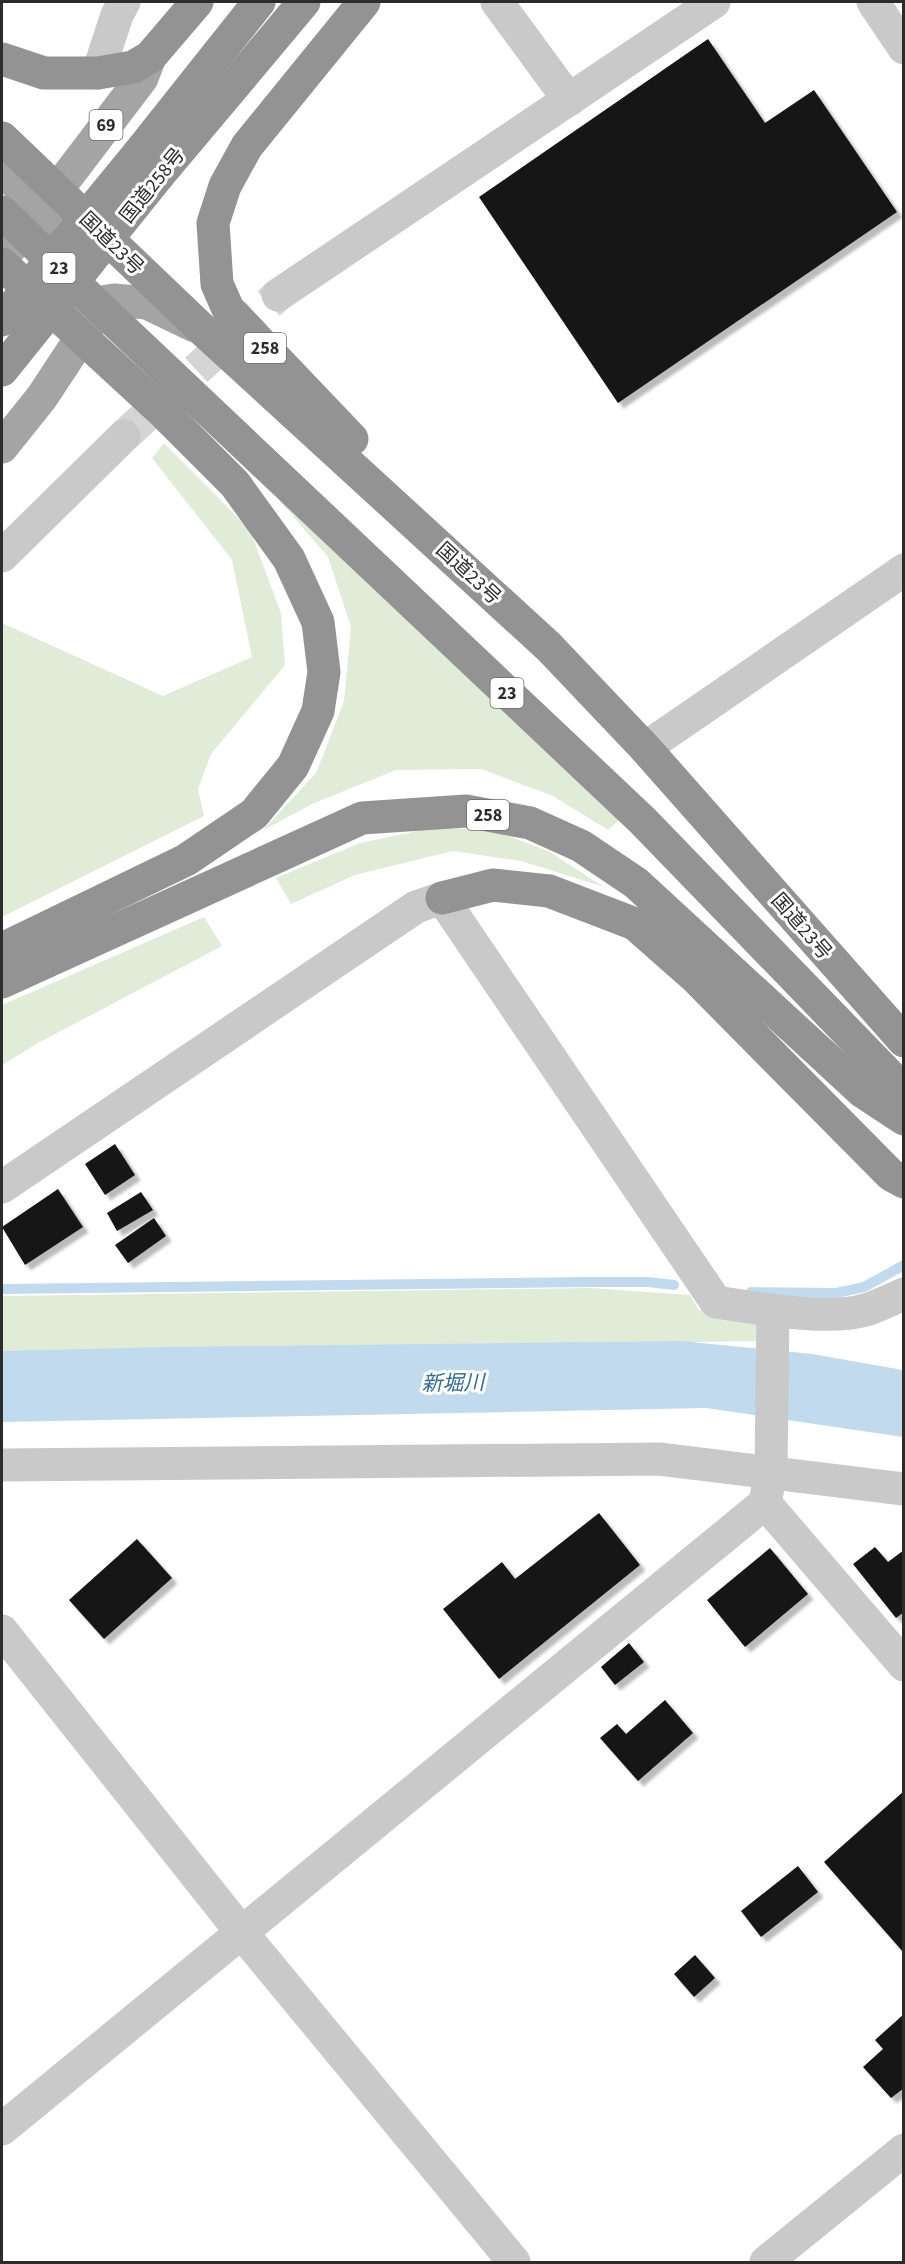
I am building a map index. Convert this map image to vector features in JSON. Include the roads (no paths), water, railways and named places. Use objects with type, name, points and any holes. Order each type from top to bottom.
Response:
[{"type":"highway","points":[[2,59],[44,73],[98,73],[133,67],[150,57],[197,2]]},
{"type":"highway","name":"国道258号","points":[[2,370],[148,165],[260,2]]},
{"type":"highway","name":"国道258号","points":[[2,320],[304,2]]},
{"type":"highway","name":"258","points":[[364,2],[248,146],[225,186],[213,223],[218,284],[228,309],[352,439],[428,514],[549,647]]},
{"type":"highway","name":"国道23号","points":[[2,138],[30,211],[96,304],[643,821],[888,1074],[903,1096]]},
{"type":"highway","name":"国道23号","points":[[30,211],[205,332],[549,647],[645,748],[903,1041]]},
{"type":"highway","points":[[2,264],[163,411],[235,484],[289,559],[318,622],[324,672],[318,711],[293,766],[255,814],[186,860],[2,949]]},
{"type":"highway","name":"258","points":[[2,982],[362,818],[466,811],[530,823],[580,846],[636,883],[864,1092],[903,1119]]},
{"type":"highway","points":[[442,898],[493,885],[549,891],[634,924],[694,976],[891,1175],[903,1182]]},
{"type":"main road","name":"69","points":[[2,258],[30,211],[142,78],[150,57]]},
{"type":"main road","points":[[2,170],[30,211]]},
{"type":"main road","points":[[2,364],[36,332],[76,305],[114,300],[147,303],[205,332]]},
{"type":"main road","points":[[2,447],[42,397],[82,337],[90,324],[96,304]]},
{"type":"street","points":[[98,73],[117,15],[124,2]]},
{"type":"street","points":[[497,2],[569,100]]},
{"type":"street","points":[[278,295],[714,2]]},
{"type":"street","points":[[873,2],[903,48]]},
{"type":"street","points":[[2,556],[124,436]]},
{"type":"street","points":[[645,748],[903,570]]},
{"type":"street","points":[[2,1187],[417,907],[442,898],[716,1302],[772,1321],[867,1310],[903,1294]]},
{"type":"street","points":[[772,1321],[770,1474],[903,1665]]},
{"type":"street","points":[[2,1465],[659,1459],[903,1489]]},
{"type":"street","points":[[2,2129],[242,1933],[770,1474]]},
{"type":"street","points":[[2,1631],[242,1933],[514,2262]]},
{"type":"street","points":[[766,2262],[903,2150]]},
{"type":"water","name":"新堀川","points":[[681,1341],[812,1354],[903,1370],[903,1437],[706,1408],[2,1422],[2,1351]]},
{"type":"waterway","points":[[751,1292],[836,1293],[864,1287],[904,1265]]},
{"type":"waterway","points":[[2,1289],[587,1282],[648,1282],[674,1285]]},
{"type":"tunnel","points":[[124,436],[278,295]]}]
